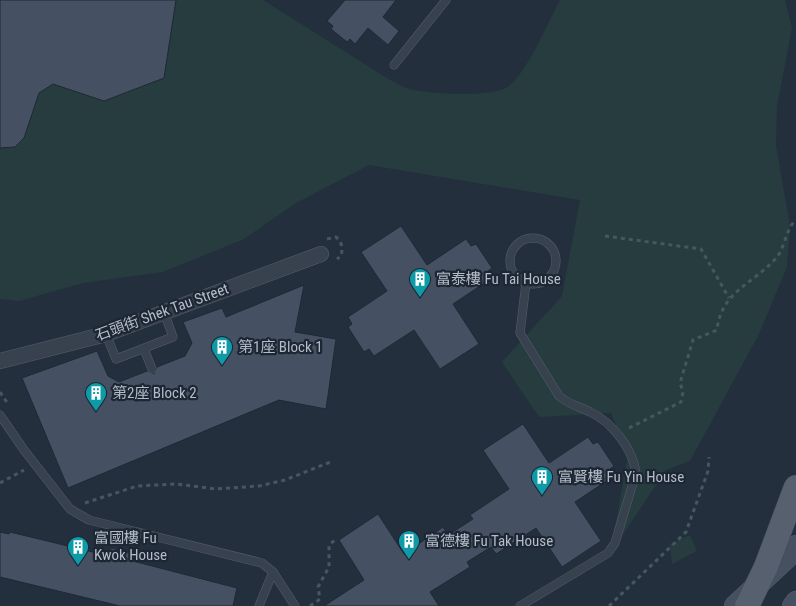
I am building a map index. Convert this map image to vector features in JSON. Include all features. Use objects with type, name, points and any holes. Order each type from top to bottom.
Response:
[{"type":"main road","points":[[747,606],[766,567],[796,487]]},
{"type":"main road","points":[[759,606],[796,525]]},
{"type":"main road","points":[[735,606],[796,546]]},
{"type":"main road","points":[[794,606],[796,602]]},
{"type":"street","name":"石頭街 Shek Tau Street","points":[[0,361],[106,334],[321,254]]},
{"type":"lane","points":[[394,65],[446,0]]},
{"type":"lane","points":[[536,238],[550,245],[554,251],[556,266],[548,279],[534,284],[526,283],[515,276],[510,263],[510,256],[517,244],[523,240],[536,238]]},
{"type":"lane","points":[[520,606],[608,553],[615,543],[636,473],[635,464],[618,434],[603,419],[566,403],[559,396],[520,333],[526,283]]},
{"type":"lane","points":[[106,334],[116,360],[173,337],[164,312]]},
{"type":"lane","points":[[144,349],[152,369]]},
{"type":"lane","points":[[0,415],[70,509],[89,520],[262,563],[273,572],[295,606]]},
{"type":"lane","points":[[259,606],[273,572]]},
{"type":"path","points":[[618,434],[681,402],[683,392],[680,383],[693,340],[717,330],[719,318],[729,298],[778,256],[796,220]]},
{"type":"path","points":[[605,236],[701,249],[729,298]]},
{"type":"path","points":[[609,606],[686,532],[708,471],[710,457]]},
{"type":"path","points":[[70,509],[137,486],[176,484],[215,489],[259,486],[285,480],[333,461]]},
{"type":"path","points":[[0,483],[35,464]]},
{"type":"path","points":[[310,606],[320,600],[318,587],[328,572],[329,545],[335,540]]},
{"type":"green space","points":[[176,0],[263,0],[402,86],[448,94],[477,94],[501,90],[509,86],[516,79],[537,46],[560,0],[785,0],[792,28],[777,106],[776,146],[790,225],[787,267],[759,334],[690,461],[666,470],[610,554],[628,455],[611,413],[539,417],[502,362],[562,296],[580,200],[369,165],[296,203],[244,239],[163,272],[83,283],[19,301],[0,299],[0,147],[15,147],[24,138],[39,93],[53,84],[104,101],[164,78]]},
{"type":"green space","points":[[690,535],[697,551],[672,564],[670,544]]},
{"type":"building","points":[[0,0],[176,0],[164,78],[104,101],[53,84],[39,93],[24,138],[15,147],[0,148]]},
{"type":"building","points":[[345,0],[396,0],[383,17],[399,31],[388,45],[368,28],[355,44],[350,39],[347,42],[331,29],[333,26],[327,21]]},
{"type":"building","name":"富泰樓 Fu Tai House","points":[[401,226],[427,265],[466,239],[471,246],[476,244],[492,268],[488,271],[492,278],[453,304],[479,344],[440,369],[414,330],[374,356],[369,349],[364,352],[348,327],[352,324],[348,317],[387,291],[361,252]]},
{"type":"building","points":[[304,285],[295,332],[336,339],[326,409],[279,400],[68,488],[22,378],[97,351],[108,376],[119,382],[147,371],[154,374],[157,367],[185,356],[192,343],[183,322],[222,308],[226,317]]},
{"type":"building","points":[[523,424],[549,463],[588,437],[593,444],[598,442],[614,466],[610,469],[614,476],[575,502],[601,541],[562,567],[536,528],[496,554],[491,547],[467,562],[470,567],[430,592],[439,606],[324,606],[364,580],[339,540],[378,514],[404,554],[443,527],[448,535],[473,519],[470,515],[509,489],[483,450]]},
{"type":"building","name":"富國樓 Fu Kwok House","points":[[0,532],[9,534],[10,532],[109,556],[111,548],[131,553],[129,560],[237,588],[233,606],[120,606],[0,577]]},
{"type":"place","name":"富泰樓 Fu Tai House","points":[[420,298]]},
{"type":"place","name":"第1座 Block 1","points":[[222,366]]},
{"type":"place","name":"第2座 Block 2","points":[[96,412]]},
{"type":"place","name":"富賢樓 Fu Yin House","points":[[542,496]]},
{"type":"place","name":"富德樓 Fu Tak House","points":[[409,560]]},
{"type":"place","name":"富國樓 Fu Kwok House","points":[[78,566]]}]
